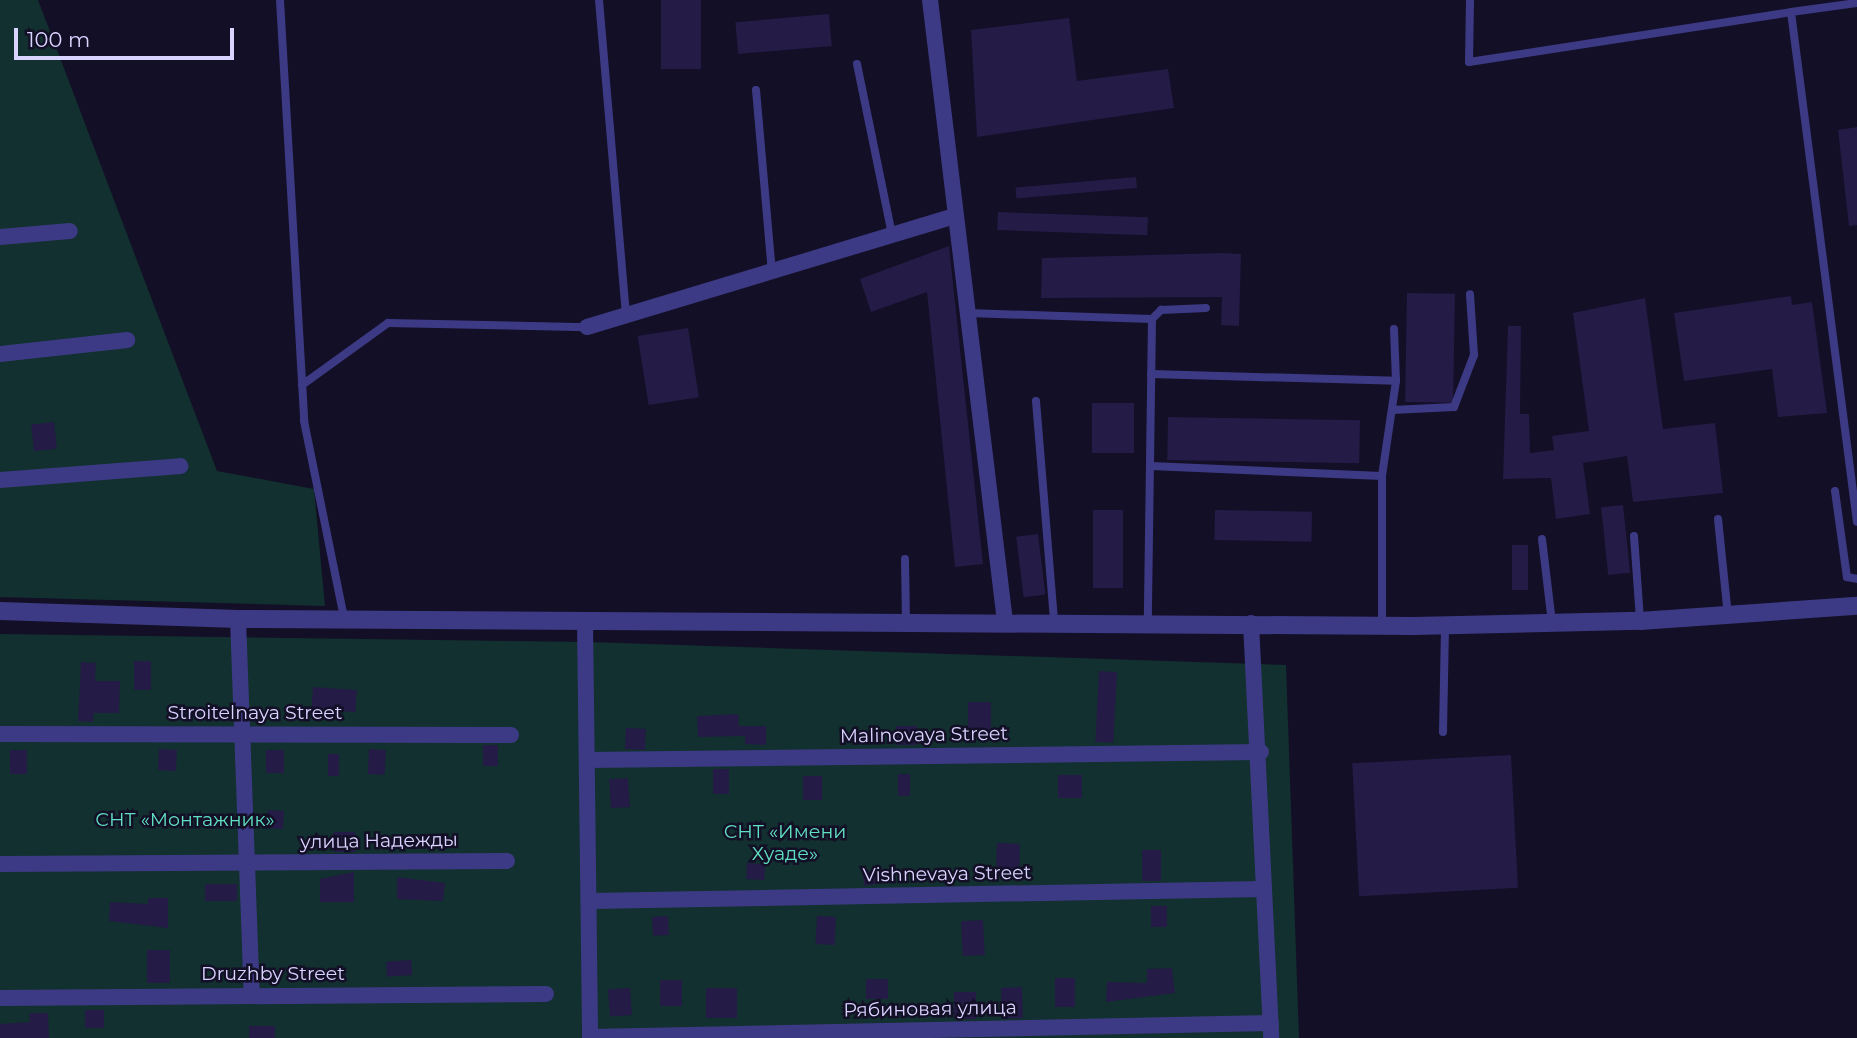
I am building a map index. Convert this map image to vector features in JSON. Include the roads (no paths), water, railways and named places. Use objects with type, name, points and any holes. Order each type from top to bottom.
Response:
[{"type":"street","points":[[930,0],[1005,622]]},
{"type":"street","points":[[587,327],[955,216]]},
{"type":"street","points":[[0,237],[70,231]]},
{"type":"street","points":[[0,354],[127,340]]},
{"type":"street","points":[[0,480],[180,466]]},
{"type":"street","points":[[0,611],[238,619],[344,617],[1445,626],[1640,621],[1857,606]]},
{"type":"street","points":[[238,619],[252,995]]},
{"type":"street","points":[[585,621],[590,1038]]},
{"type":"street","points":[[1251,623],[1261,752],[1271,1030]]},
{"type":"street","name":"Stroitelnaya Street","points":[[0,734],[511,734]]},
{"type":"street","name":"Malinovaya Street","points":[[587,760],[1261,752]]},
{"type":"street","name":"улица Надежды","points":[[0,864],[508,860]]},
{"type":"street","name":"Vishnevaya Street","points":[[589,901],[1264,889]]},
{"type":"street","name":"Druzhby Street","points":[[0,998],[546,994]]},
{"type":"street","name":"Рябиновая улица","points":[[590,1038],[1271,1030]]},
{"type":"lane","points":[[291,0],[280,1],[302,385],[344,617]]},
{"type":"lane","points":[[599,0],[626,316]]},
{"type":"lane","points":[[1469,0],[1469,62],[1857,3]]},
{"type":"lane","points":[[1791,12],[1857,522]]},
{"type":"lane","points":[[857,64],[892,235]]},
{"type":"lane","points":[[756,90],[772,272]]},
{"type":"lane","points":[[1392,410],[1454,407],[1474,355],[1470,294]]},
{"type":"lane","points":[[1148,623],[1152,319],[1161,310],[1206,308]]},
{"type":"lane","points":[[967,313],[1152,319]]},
{"type":"lane","points":[[302,385],[388,323],[587,327]]},
{"type":"lane","points":[[1381,625],[1382,476],[1396,381],[1394,329]]},
{"type":"lane","points":[[1151,374],[1396,381]]},
{"type":"lane","points":[[1036,401],[1054,622]]},
{"type":"lane","points":[[1151,466],[1382,476]]},
{"type":"lane","points":[[1835,491],[1847,577],[1857,579]]},
{"type":"lane","points":[[1718,519],[1728,616]]},
{"type":"lane","points":[[1634,536],[1640,621]]},
{"type":"lane","points":[[1542,539],[1553,625]]},
{"type":"lane","points":[[905,558],[906,622]]},
{"type":"lane","points":[[1443,733],[1445,626]]},
{"type":"park label","name":"СНТ «Монтажник»","points":[[185,820]]},
{"type":"park label","name":"СНТ «Имени Хуаде»","points":[[785,843]]}]
